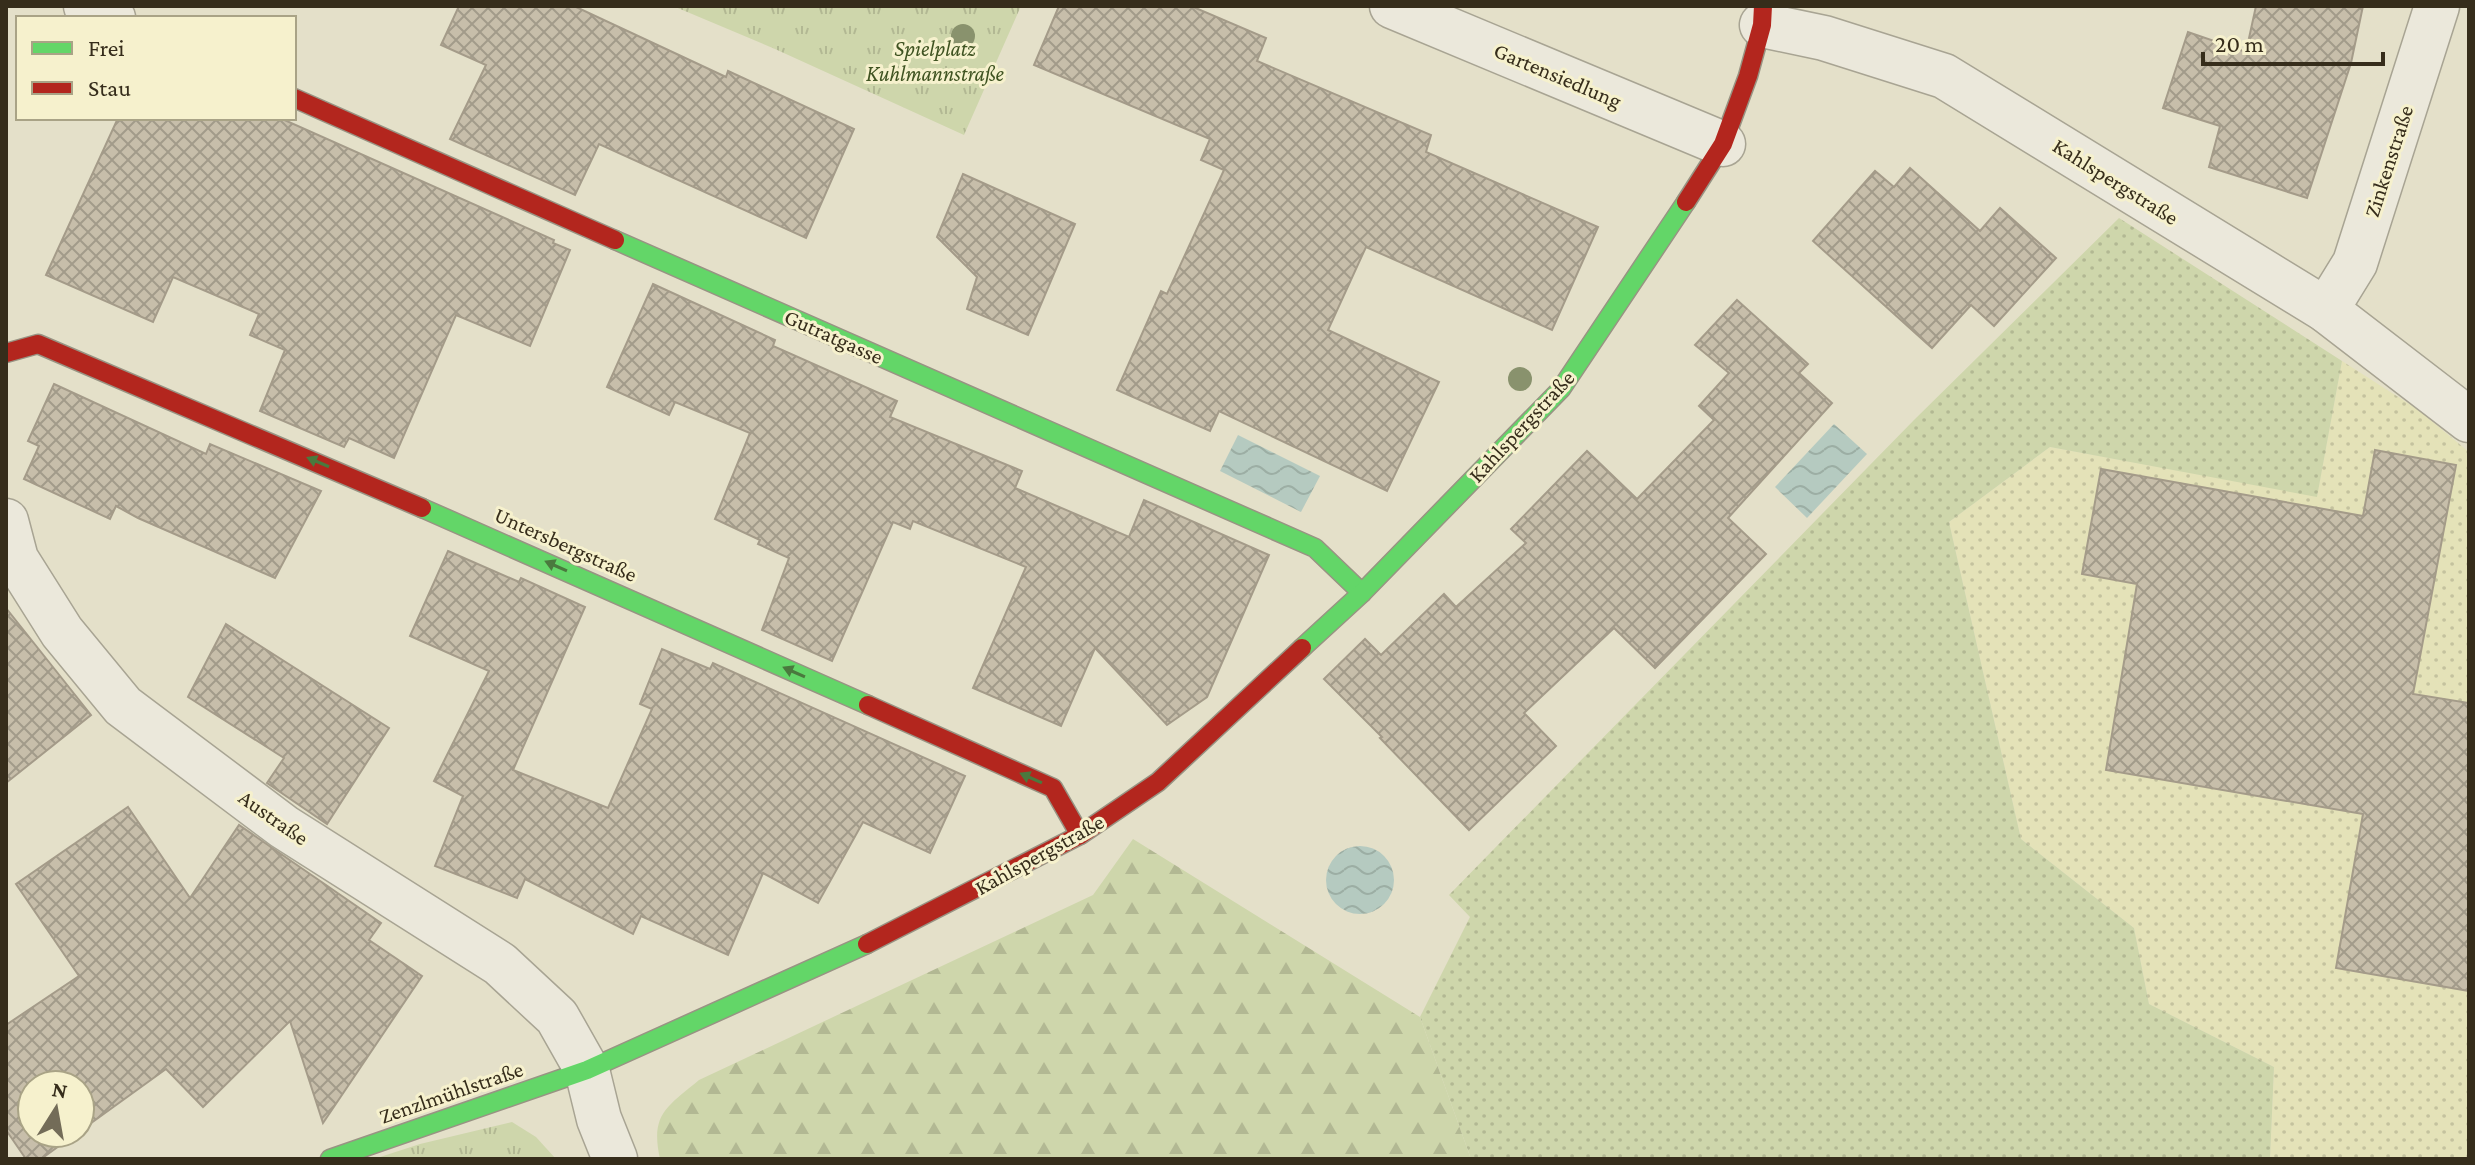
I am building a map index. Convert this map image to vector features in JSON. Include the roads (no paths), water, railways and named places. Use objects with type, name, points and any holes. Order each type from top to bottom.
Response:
[{"type":"street","points":[[86,6],[108,16]]},
{"type":"street","name":"Gartensiedlung","points":[[1392,6],[1723,144]]},
{"type":"street","name":"Zinkenstraße","points":[[2326,310],[2355,263],[2437,6]]},
{"type":"street","name":"Kahlspergstraße","points":[[587,1070],[894,932],[1080,835],[1158,782],[1362,593],[1561,389],[1723,144],[1748,76],[1763,16],[1944,76],[2326,310],[2469,420]]},
{"type":"street","name":"Gutratgasse","points":[[296,99],[1315,548],[1362,593]]},
{"type":"street","name":"Untersbergstraße","points":[[6,353],[38,344],[340,472],[800,674],[1053,788],[1080,835]]},
{"type":"street","name":"Austraße","points":[[6,521],[16,559],[54,620],[123,706],[284,827],[500,964],[557,1017],[587,1070]]},
{"type":"street","points":[[587,1070],[599,1119],[615,1159]]},
{"type":"street","name":"Zenzlmühlstraße","points":[[330,1159],[587,1070]]},
{"type":"water","points":[[1834,424],[1867,454],[1807,518],[1775,487]]},
{"type":"water","points":[[1238,435],[1320,476],[1301,512],[1220,471]]},
{"type":"water","points":[[1360,846],[1384,856],[1394,880],[1384,904],[1360,914],[1336,904],[1326,880],[1336,856]]},
{"type":"park label","name":"Spielplatz Kuhlmannstraße","points":[[935,60]]}]
